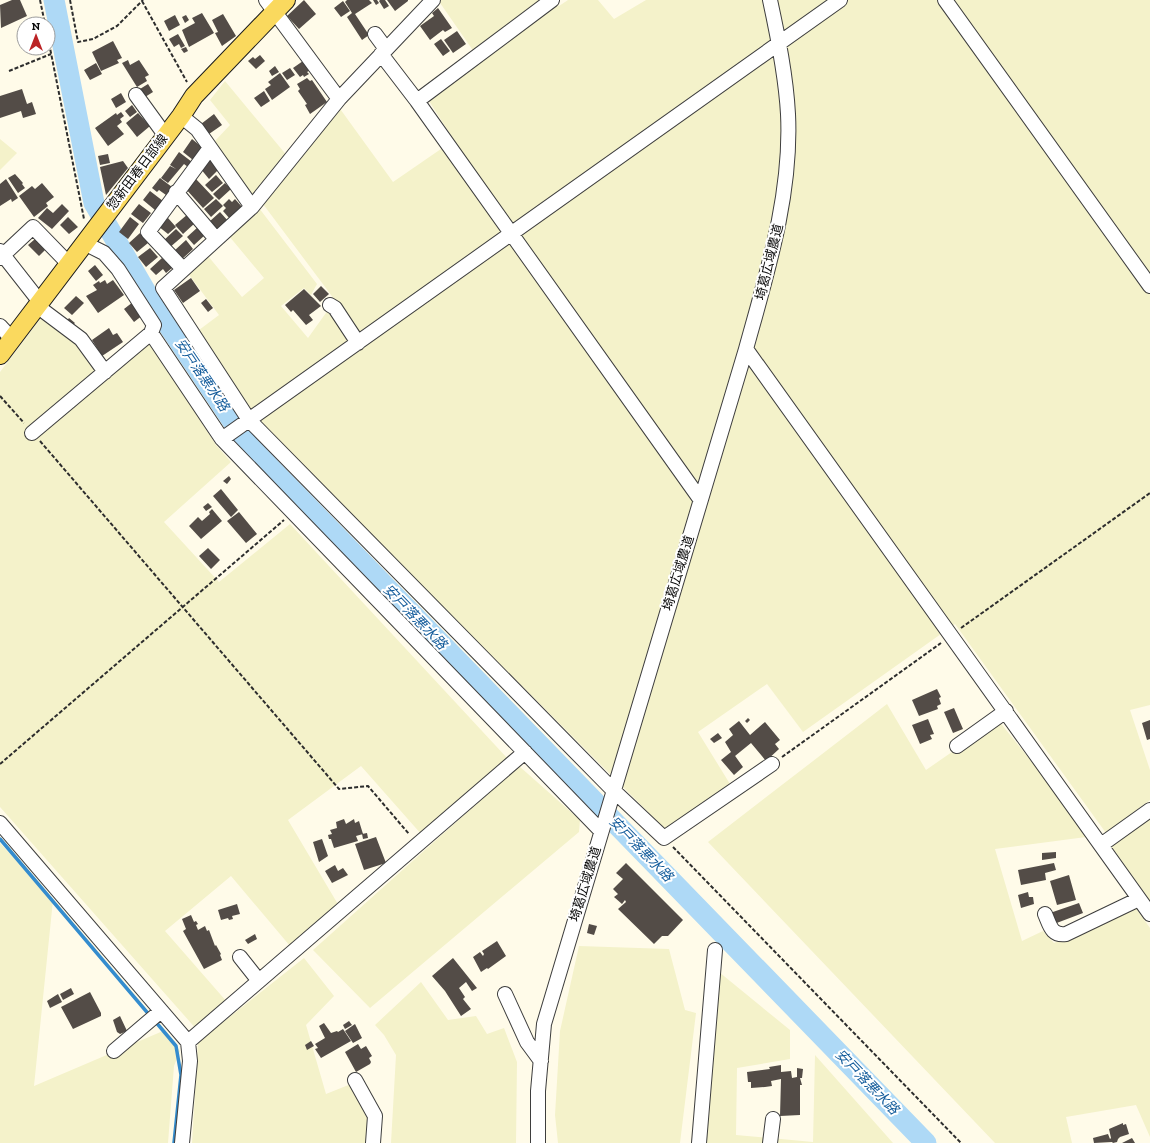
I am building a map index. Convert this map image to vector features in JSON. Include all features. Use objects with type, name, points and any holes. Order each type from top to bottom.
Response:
[{"type":"main road","name":"惣新田春日部線","points":[[0,355],[6,333],[38,304],[165,135],[181,116],[194,96],[276,4]]},
{"type":"street","points":[[432,0],[339,99],[252,207],[163,288],[249,420],[612,794],[664,838],[772,764]]},
{"type":"street","points":[[417,101],[552,0]]},
{"type":"street","name":"埼葛広域農道","points":[[538,1143],[538,1091],[544,1024],[746,349],[775,246],[786,176],[788,114],[779,44],[770,0]]},
{"type":"street","points":[[222,439],[840,0]]},
{"type":"street","points":[[945,0],[1150,286]]},
{"type":"street","points":[[276,4],[339,99]]},
{"type":"street","points":[[376,34],[384,52],[417,101],[700,499]]},
{"type":"street","points":[[136,95],[165,135]]},
{"type":"street","points":[[181,116],[197,129],[252,207]]},
{"type":"street","points":[[183,269],[148,232],[176,192],[210,148]]},
{"type":"street","points":[[176,192],[216,239]]},
{"type":"street","points":[[69,264],[33,227],[1,255],[38,304],[81,339],[105,372]]},
{"type":"street","points":[[32,433],[151,332],[154,325],[118,269],[104,253],[86,240]]},
{"type":"street","points":[[330,305],[335,308],[358,343]]},
{"type":"street","points":[[151,332],[222,439],[525,752],[602,828]]},
{"type":"street","points":[[746,349],[1150,914]]},
{"type":"street","points":[[957,746],[1006,711]]},
{"type":"street","points":[[188,1042],[525,752]]},
{"type":"street","points":[[1101,845],[1150,810]]},
{"type":"street","points":[[0,823],[188,1042],[190,1061],[182,1143]]},
{"type":"street","points":[[1045,914],[1053,931],[1058,934],[1066,934],[1139,899]]},
{"type":"street","points":[[699,1143],[716,950]]},
{"type":"street","points":[[240,957],[258,981]]},
{"type":"street","points":[[505,994],[528,1042],[541,1061]]},
{"type":"street","points":[[114,1050],[161,1011]]},
{"type":"street","points":[[355,1080],[375,1116],[373,1143]]},
{"type":"street","points":[[770,1143],[773,1119]]},
{"type":"path","points":[[40,0],[43,16]]},
{"type":"path","points":[[70,0],[78,42],[93,39],[117,26],[143,0],[194,96]]},
{"type":"path","points":[[10,71],[46,56]]},
{"type":"path","points":[[51,56],[86,240]]},
{"type":"path","points":[[0,396],[339,789],[368,786],[418,845]]},
{"type":"path","points":[[0,764],[293,513]]},
{"type":"path","points":[[664,838],[961,1143]]},
{"type":"shaded area","points":[[438,0],[555,0],[559,6],[568,0],[598,0],[614,19],[646,0],[1150,0],[1150,705],[1130,710],[1150,770],[1150,800],[1106,833],[955,624],[803,732],[767,684],[698,732],[730,784],[667,831],[258,422],[367,343],[263,204],[252,199],[214,142],[230,125],[210,100],[225,81],[293,163],[338,106],[393,182],[454,140],[429,101],[481,62]]},
{"type":"shaded area","points":[[0,139],[17,153],[0,170]]},
{"type":"shaded area","points":[[259,208],[317,284],[311,295],[304,288],[281,306],[308,338],[328,310],[355,344],[251,416],[195,333],[219,315],[187,272],[208,256],[242,297],[264,278],[229,236]]},
{"type":"shaded area","points":[[44,314],[78,342],[103,376],[148,339],[216,445],[231,462],[164,522],[219,582],[290,524],[508,759],[422,835],[361,766],[288,820],[339,906],[290,946],[231,876],[165,931],[227,1002],[198,1031],[0,807],[0,372]]},
{"type":"shaded area","points":[[887,704],[926,770],[998,720],[1044,777],[1086,837],[995,849],[1022,941],[1043,931],[1054,943],[1135,907],[1150,928],[1150,1137],[1136,1105],[1066,1117],[1072,1143],[995,1143],[708,842]]},
{"type":"shaded area","points":[[519,766],[580,820],[579,832],[370,1008],[313,950]]},
{"type":"shaded area","points":[[1150,819],[1150,901],[1111,846]]},
{"type":"shaded area","points":[[0,843],[53,900],[34,1086],[163,1031],[180,1051],[174,1066],[168,1143],[0,1143]]},
{"type":"shaded area","points":[[579,946],[669,949],[685,1010],[696,1013],[680,1143],[558,1143],[555,1115],[560,1031]]},
{"type":"shaded area","points":[[304,958],[334,996],[306,1025],[326,1094],[351,1084],[372,1116],[370,1143],[192,1143],[198,1042]]},
{"type":"shaded area","points":[[719,972],[790,1030],[790,1059],[737,1068],[736,1135],[813,1142],[815,1055],[893,1143],[705,1143]]},
{"type":"shaded area","points":[[421,982],[448,1020],[476,1016],[487,1034],[504,1028],[517,1062],[516,1143],[391,1143],[396,1055],[384,1035],[375,1025]]},
{"type":"building","points":[[12,0],[20,0],[27,16],[16,16],[16,21],[1,28],[0,5]]},
{"type":"building","points":[[304,0],[316,14],[299,29],[287,16]]},
{"type":"building","points":[[347,0],[369,0],[372,3],[355,14],[369,35],[362,40],[347,17],[352,13],[345,2]]},
{"type":"building","points":[[373,0],[377,0],[379,3],[376,5]]},
{"type":"building","points":[[385,0],[389,6],[384,9],[379,1]]},
{"type":"building","points":[[387,0],[408,0],[408,1],[395,11]]},
{"type":"building","points":[[343,1],[350,11],[341,17],[334,8]]},
{"type":"building","points":[[438,8],[452,28],[445,32],[443,30],[430,40],[420,26],[434,16],[432,13]]},
{"type":"building","points":[[202,13],[214,33],[189,47],[182,30],[195,23],[192,18]]},
{"type":"building","points":[[223,14],[236,36],[222,46],[215,33],[218,32],[212,20]]},
{"type":"building","points":[[175,15],[180,25],[169,31],[164,21]]},
{"type":"building","points":[[186,15],[189,20],[185,23],[182,17]]},
{"type":"building","points":[[457,31],[466,44],[453,53],[444,40]]},
{"type":"building","points":[[178,34],[185,46],[181,48],[179,44],[174,47],[169,39]]},
{"type":"building","points":[[441,39],[450,51],[443,56],[434,44]]},
{"type":"building","points":[[113,41],[122,58],[117,60],[119,63],[101,71],[92,52]]},
{"type":"building","points":[[186,47],[188,51],[184,53],[181,49]]},
{"type":"building","points":[[260,55],[265,61],[256,69],[248,61],[253,57],[255,59]]},
{"type":"building","points":[[128,60],[130,65],[139,60],[149,75],[145,77],[147,81],[137,87],[122,63]]},
{"type":"building","points":[[303,61],[309,71],[307,72],[309,74],[304,77],[303,75],[300,77],[293,68]]},
{"type":"building","points":[[96,63],[102,74],[90,80],[84,70]]},
{"type":"building","points":[[275,66],[279,72],[272,76],[269,71]]},
{"type":"building","points":[[290,68],[295,75],[287,80],[282,73]]},
{"type":"building","points":[[280,73],[290,87],[272,100],[265,89],[271,85],[268,82]]},
{"type":"building","points":[[307,78],[310,81],[312,80],[327,102],[310,114],[305,105],[307,104],[298,91],[300,89],[297,84]]},
{"type":"building","points":[[148,84],[153,92],[145,97],[140,89]]},
{"type":"building","points":[[22,89],[27,104],[32,102],[36,114],[23,118],[21,111],[0,118],[0,96]]},
{"type":"building","points":[[264,91],[270,101],[261,107],[254,98]]},
{"type":"building","points":[[121,93],[126,102],[116,108],[111,99]]},
{"type":"building","points":[[132,105],[137,112],[130,117],[125,111]]},
{"type":"building","points":[[121,112],[124,116],[120,119],[122,122],[117,126],[124,134],[108,146],[95,128],[116,113],[117,115]]},
{"type":"building","points":[[138,113],[150,126],[137,137],[126,123]]},
{"type":"building","points":[[214,114],[222,125],[209,134],[201,124]]},
{"type":"building","points":[[192,139],[203,148],[193,160],[183,152]]},
{"type":"building","points":[[179,152],[192,162],[188,167],[184,164],[168,183],[161,178],[170,166],[176,169],[170,165]]},
{"type":"building","points":[[108,154],[110,163],[100,165],[98,156]]},
{"type":"building","points":[[210,159],[219,169],[209,179],[200,168]]},
{"type":"building","points":[[123,161],[128,168],[106,195],[100,167]]},
{"type":"building","points":[[15,174],[23,183],[22,184],[25,188],[18,193],[8,178]]},
{"type":"building","points":[[216,175],[223,183],[212,192],[205,185]]},
{"type":"building","points":[[160,178],[172,187],[166,195],[159,190],[157,192],[152,188]]},
{"type":"building","points":[[6,179],[18,198],[12,202],[11,199],[0,206],[0,184]]},
{"type":"building","points":[[196,179],[214,198],[203,208],[185,188]]},
{"type":"building","points":[[42,183],[54,197],[46,203],[48,206],[34,217],[19,196],[32,186],[35,189]]},
{"type":"building","points":[[225,183],[231,189],[219,200],[213,194]]},
{"type":"building","points":[[150,191],[163,201],[155,210],[143,200]]},
{"type":"building","points":[[216,199],[223,206],[211,217],[204,209]]},
{"type":"building","points":[[229,199],[232,202],[235,199],[243,208],[230,219],[223,211],[226,208],[223,205]]},
{"type":"building","points":[[62,204],[69,211],[52,229],[38,218],[47,208],[53,213]]},
{"type":"building","points":[[139,204],[151,213],[143,223],[131,214]]},
{"type":"building","points":[[220,212],[229,222],[218,233],[209,222]]},
{"type":"building","points":[[188,214],[195,223],[183,234],[175,225]]},
{"type":"building","points":[[68,217],[78,227],[69,234],[60,225]]},
{"type":"building","points":[[130,217],[139,224],[128,239],[119,232]]},
{"type":"building","points":[[168,218],[176,227],[168,234],[158,226]]},
{"type":"building","points":[[198,227],[205,235],[194,245],[187,237]]},
{"type":"building","points":[[176,229],[183,236],[169,248],[163,241]]},
{"type":"building","points":[[140,233],[148,243],[137,252],[129,243]]},
{"type":"building","points":[[35,239],[45,250],[39,256],[28,245]]},
{"type":"building","points":[[186,240],[193,249],[181,260],[174,251]]},
{"type":"building","points":[[150,248],[158,257],[146,267],[138,257]]},
{"type":"building","points":[[162,258],[172,268],[166,273],[163,269],[156,275],[150,269]]},
{"type":"building","points":[[95,265],[103,275],[96,281],[88,271]]},
{"type":"building","points":[[191,278],[200,291],[183,303],[174,290]]},
{"type":"building","points":[[105,280],[107,284],[113,280],[124,295],[98,313],[86,296],[97,290],[93,285],[99,281],[100,283]]},
{"type":"building","points":[[321,286],[329,294],[320,302],[313,294]]},
{"type":"building","points":[[304,289],[321,306],[309,315],[313,320],[306,325],[293,310],[291,312],[285,305]]},
{"type":"building","points":[[76,296],[84,303],[72,315],[64,308]]},
{"type":"building","points":[[206,299],[213,308],[208,312],[201,303]]},
{"type":"building","points":[[133,302],[143,315],[134,322],[124,309]]},
{"type":"building","points":[[69,318],[75,323],[71,327],[66,322]]},
{"type":"building","points":[[109,328],[113,335],[117,333],[123,342],[102,356],[92,340]]},
{"type":"building","points":[[229,476],[231,479],[227,484],[223,481]]},
{"type":"building","points":[[221,489],[238,510],[231,517],[213,496]]},
{"type":"building","points":[[208,503],[212,507],[206,511],[203,507]]},
{"type":"building","points":[[212,509],[222,521],[201,539],[189,526],[198,517],[202,521],[210,514],[209,512]]},
{"type":"building","points":[[239,512],[257,534],[246,543],[227,521]]},
{"type":"building","points":[[208,548],[220,560],[211,569],[199,556]]},
{"type":"building","points":[[937,689],[941,697],[939,698],[941,704],[937,706],[938,709],[919,716],[912,700]]},
{"type":"building","points":[[954,708],[963,729],[953,733],[944,712]]},
{"type":"building","points":[[748,718],[750,720],[747,723],[745,721]]},
{"type":"building","points":[[928,719],[934,734],[930,735],[932,739],[920,744],[912,725]]},
{"type":"building","points":[[1150,720],[1150,739],[1147,740],[1142,723]]},
{"type":"building","points":[[739,721],[750,735],[765,722],[780,740],[775,744],[779,749],[766,761],[751,743],[735,756],[743,767],[734,775],[721,760],[731,752],[725,742],[733,735],[729,729]]},
{"type":"building","points":[[718,733],[722,738],[714,743],[710,739]]},
{"type":"building","points":[[344,819],[346,824],[354,819],[355,823],[359,821],[363,834],[356,836],[358,841],[334,848],[328,835],[332,834],[330,830],[337,828],[336,822]]},
{"type":"building","points":[[367,833],[368,838],[363,839],[362,834]]},
{"type":"building","points":[[376,837],[386,863],[364,870],[355,844]]},
{"type":"building","points":[[322,839],[328,856],[319,862],[313,842]]},
{"type":"building","points":[[1056,852],[1056,858],[1042,860],[1042,853]]},
{"type":"building","points":[[626,863],[683,920],[668,936],[662,936],[654,944],[618,909],[626,902],[625,900],[622,904],[614,897],[618,894],[613,889],[623,879],[616,873]]},
{"type":"building","points":[[1054,863],[1056,870],[1045,873],[1046,880],[1021,885],[1018,870]]},
{"type":"building","points":[[335,865],[338,871],[343,868],[348,875],[332,883],[325,871]]},
{"type":"building","points":[[1069,875],[1076,900],[1057,905],[1050,881]]},
{"type":"building","points":[[1028,892],[1029,897],[1033,897],[1034,904],[1021,908],[1018,895]]},
{"type":"building","points":[[1079,903],[1083,913],[1054,924],[1050,913]]},
{"type":"building","points":[[237,904],[240,914],[232,916],[233,919],[229,920],[228,918],[221,920],[218,910]]},
{"type":"building","points":[[191,915],[194,922],[196,921],[198,924],[196,925],[198,930],[205,926],[207,931],[209,930],[215,946],[216,945],[221,954],[222,960],[204,969],[183,931],[186,929],[182,919]]},
{"type":"building","points":[[589,924],[597,926],[594,935],[587,933]]},
{"type":"building","points":[[255,934],[257,939],[248,944],[245,940]]},
{"type":"building","points":[[497,941],[506,956],[488,969],[487,968],[481,972],[473,957],[480,952],[483,956],[484,954],[482,951]]},
{"type":"building","points":[[453,958],[477,988],[472,991],[466,982],[459,988],[465,997],[463,999],[471,1009],[461,1016],[445,991],[432,976]]},
{"type":"building","points":[[71,988],[74,994],[63,1000],[60,994]]},
{"type":"building","points":[[90,992],[101,1013],[101,1016],[73,1029],[61,1007]]},
{"type":"building","points":[[58,994],[62,1002],[50,1008],[47,1001]]},
{"type":"building","points":[[120,1016],[127,1031],[120,1034],[117,1032],[113,1020]]},
{"type":"building","points":[[349,1021],[352,1025],[345,1029],[343,1025]]},
{"type":"building","points":[[324,1023],[331,1033],[338,1032],[343,1029],[351,1041],[321,1058],[315,1049],[318,1048],[315,1044],[325,1038],[319,1026]]},
{"type":"building","points":[[355,1024],[362,1038],[353,1043],[345,1031]]},
{"type":"building","points":[[311,1041],[314,1046],[307,1050],[305,1045]]},
{"type":"building","points":[[358,1044],[361,1049],[366,1046],[372,1056],[369,1058],[371,1062],[370,1064],[356,1072],[345,1052]]},
{"type":"building","points":[[781,1065],[781,1072],[791,1071],[792,1078],[797,1077],[797,1068],[803,1069],[802,1078],[800,1078],[802,1085],[800,1085],[800,1115],[780,1116],[781,1079],[771,1081],[772,1086],[765,1087],[751,1088],[751,1082],[748,1082],[747,1072],[770,1069],[769,1067]]},
{"type":"building","points":[[1123,1123],[1123,1125],[1126,1124],[1129,1134],[1120,1137],[1117,1142],[1094,1143],[1093,1138],[1108,1134],[1110,1139],[1109,1129]]},
{"type":"building","points":[[1132,1138],[1135,1143],[1122,1143]]},
{"type":"waterway","name":"安戸落悪水路","points":[[54,0],[94,203],[146,292],[250,447],[926,1143]]},
{"type":"waterway","points":[[0,839],[151,1017]]},
{"type":"waterway","points":[[155,1021],[176,1046],[181,1075],[174,1143]]}]
